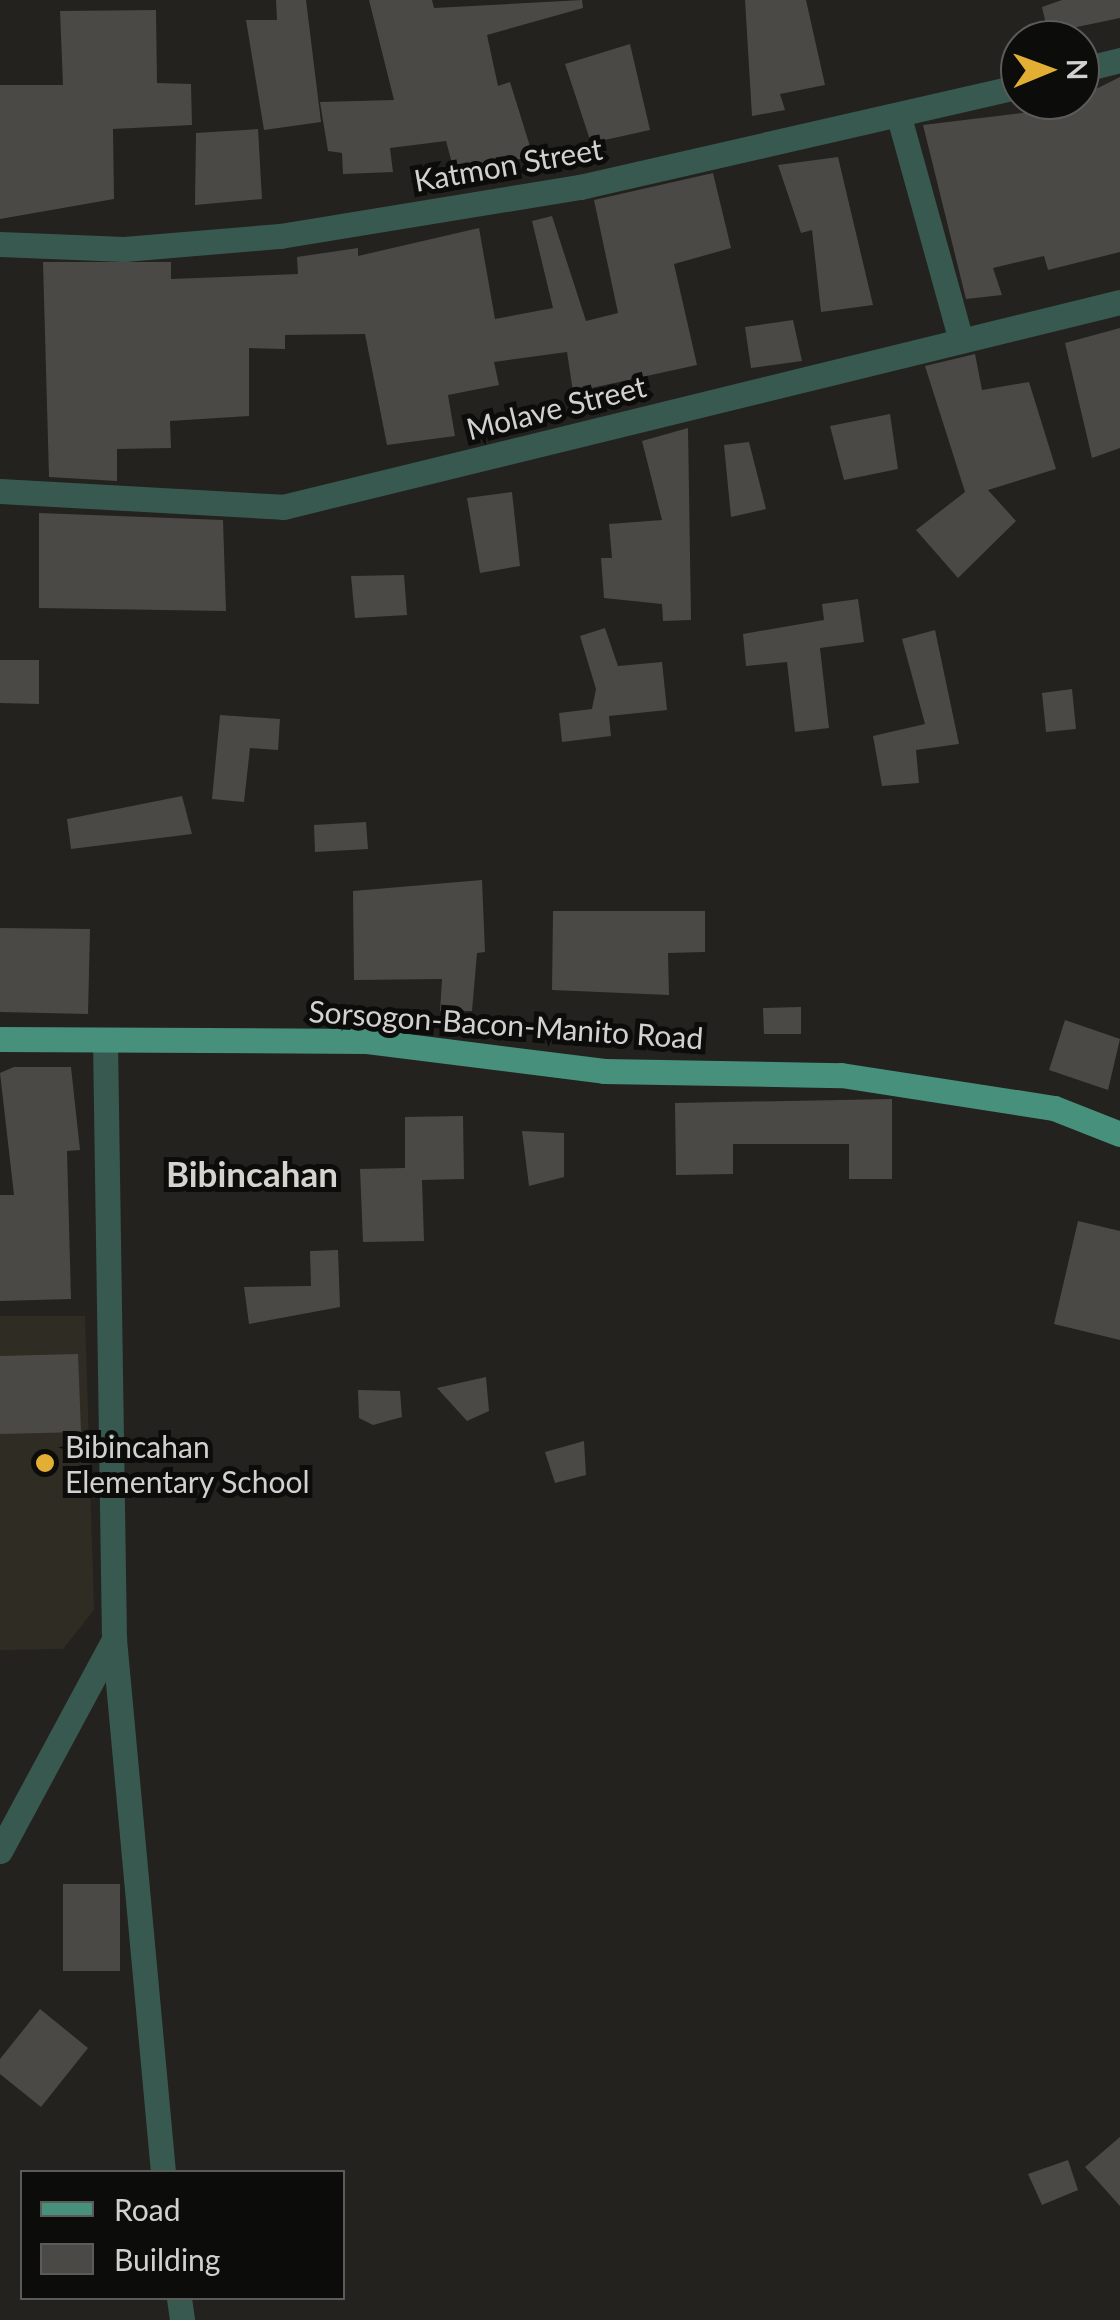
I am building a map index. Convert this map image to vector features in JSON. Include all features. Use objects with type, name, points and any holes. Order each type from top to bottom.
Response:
[{"type":"main road","name":"Sorsogon-Bacon-Manito Road","points":[[0,1039],[367,1041],[604,1071],[841,1075],[1054,1108],[1120,1134]]},
{"type":"street","name":"Katmon Street","points":[[0,244],[124,249],[280,236],[580,186],[899,118],[1000,91]]},
{"type":"street","points":[[899,118],[961,341]]},
{"type":"street","name":"Molave Street","points":[[0,491],[283,507],[1120,302]]},
{"type":"street","points":[[105,1040],[114,1639],[163,2170]]},
{"type":"street","points":[[0,1851],[114,1639]]},
{"type":"shaded area","name":"Bibincahan Elementary School","points":[[0,1316],[85,1316],[94,1610],[63,1649],[0,1650]]},
{"type":"building","points":[[276,0],[306,0],[321,122],[264,130],[246,20],[277,20]]},
{"type":"building","points":[[369,0],[432,0],[434,8],[582,0],[583,8],[487,35],[498,86],[510,82],[533,156],[455,174],[446,141],[390,148],[393,172],[343,174],[342,153],[328,151],[320,102],[394,100]]},
{"type":"building","points":[[745,0],[806,0],[825,85],[780,94],[785,110],[752,116]]},
{"type":"building","points":[[1062,0],[1120,0],[1120,18],[1100,22],[1045,20],[1042,7]]},
{"type":"building","points":[[156,10],[157,83],[191,84],[192,125],[113,129],[114,199],[0,219],[0,85],[63,85],[60,11]]},
{"type":"building","points":[[630,44],[650,130],[591,143],[565,64]]},
{"type":"building","points":[[1120,77],[1120,252],[1048,270],[1044,256],[993,268],[1002,295],[966,299],[923,125],[1000,116],[1000,120],[1100,120],[1100,87]]},
{"type":"building","points":[[258,129],[262,199],[195,205],[196,133]]},
{"type":"building","points":[[838,157],[873,305],[821,312],[812,230],[801,233],[778,165]]},
{"type":"building","points":[[713,173],[731,248],[674,264],[697,365],[573,392],[567,352],[494,362],[499,385],[448,395],[455,436],[387,445],[365,334],[285,335],[285,349],[249,348],[249,416],[170,421],[171,448],[117,449],[117,481],[49,477],[43,262],[171,262],[171,279],[298,274],[297,257],[358,248],[358,256],[479,228],[495,319],[553,308],[532,221],[552,216],[586,321],[618,313],[594,200]]},
{"type":"building","points":[[793,320],[802,361],[751,368],[745,327]]},
{"type":"building","points":[[1120,328],[1120,448],[1092,458],[1065,343]]},
{"type":"building","points":[[975,354],[982,390],[1029,382],[1056,469],[988,490],[1016,521],[958,578],[916,530],[965,492],[925,366]]},
{"type":"building","points":[[890,414],[898,469],[844,480],[830,426]]},
{"type":"building","points":[[688,428],[691,620],[663,621],[662,604],[604,598],[601,558],[612,558],[609,524],[662,520],[642,441]]},
{"type":"building","points":[[749,442],[766,509],[731,517],[724,445]]},
{"type":"building","points":[[512,492],[520,566],[480,573],[467,498]]},
{"type":"building","points":[[39,513],[223,520],[226,611],[39,608]]},
{"type":"building","points":[[404,575],[407,615],[355,618],[351,576]]},
{"type":"building","points":[[858,599],[864,642],[820,648],[829,728],[795,732],[787,662],[746,666],[743,634],[824,620],[822,604]]},
{"type":"building","points":[[605,628],[618,666],[662,662],[667,710],[609,716],[611,736],[562,742],[559,713],[592,709],[596,689],[580,636]]},
{"type":"building","points":[[935,630],[959,744],[916,750],[919,783],[882,786],[873,736],[925,724],[902,639]]},
{"type":"building","points":[[0,660],[39,660],[39,704],[0,703]]},
{"type":"building","points":[[1072,689],[1076,729],[1046,732],[1042,693]]},
{"type":"building","points":[[220,715],[280,719],[278,750],[250,748],[244,802],[212,799]]},
{"type":"building","points":[[182,796],[192,834],[71,849],[67,819]]},
{"type":"building","points":[[366,822],[368,849],[315,852],[314,825]]},
{"type":"building","points":[[482,880],[485,952],[477,953],[472,1011],[440,1011],[442,979],[354,980],[353,891]]},
{"type":"building","points":[[553,911],[705,911],[705,952],[668,953],[669,995],[552,990]]},
{"type":"building","points":[[0,928],[90,929],[88,1014],[0,1012]]},
{"type":"building","points":[[801,1007],[801,1034],[764,1034],[763,1008]]},
{"type":"building","points":[[1065,1020],[1120,1039],[1108,1090],[1049,1070]]},
{"type":"building","points":[[14,1067],[71,1067],[80,1150],[67,1151],[71,1299],[0,1301],[0,1195],[14,1195],[0,1073]]},
{"type":"building","points":[[892,1099],[892,1179],[849,1179],[849,1144],[733,1144],[733,1174],[676,1175],[675,1103]]},
{"type":"building","points":[[463,1116],[464,1179],[422,1180],[424,1241],[363,1242],[360,1169],[405,1168],[405,1117]]},
{"type":"building","points":[[522,1131],[564,1133],[564,1177],[529,1186]]},
{"type":"building","points":[[1078,1221],[1120,1231],[1120,1340],[1054,1324]]},
{"type":"building","points":[[338,1250],[340,1307],[249,1324],[244,1287],[311,1286],[310,1251]]},
{"type":"building","points":[[78,1354],[81,1432],[0,1434],[0,1356]]},
{"type":"building","points":[[486,1377],[489,1411],[467,1421],[437,1388]]},
{"type":"building","points":[[358,1390],[400,1391],[402,1417],[373,1425],[359,1418]]},
{"type":"building","points":[[584,1441],[586,1475],[555,1483],[545,1452]]},
{"type":"building","points":[[63,1884],[120,1884],[120,1971],[63,1971]]},
{"type":"building","points":[[40,2009],[88,2048],[41,2107],[0,2074],[0,2059]]},
{"type":"building","points":[[1120,2137],[1120,2206],[1085,2167]]},
{"type":"building","points":[[1068,2160],[1078,2190],[1042,2205],[1028,2174]]},
{"type":"place","name":"Bibincahan Elementary School","points":[[45,1463]]},
{"type":"district","name":"Bibincahan","points":[[252,1173]]}]
